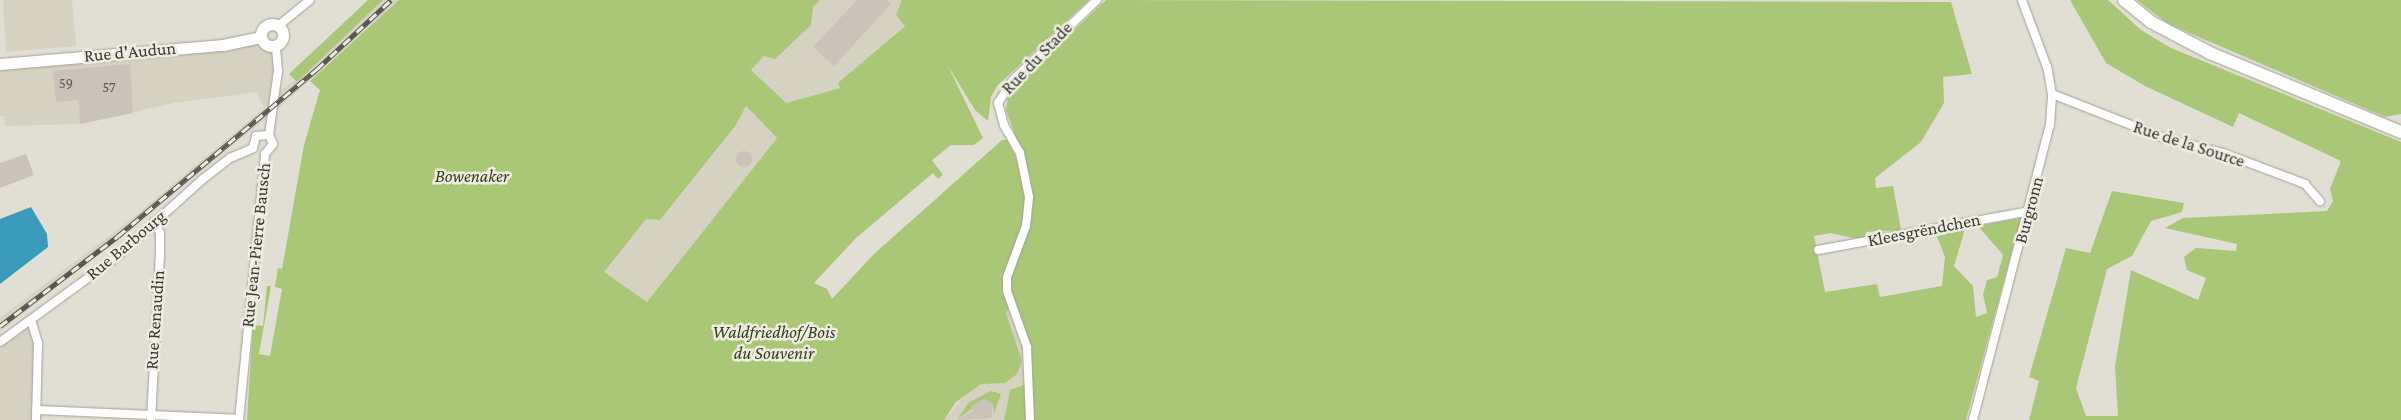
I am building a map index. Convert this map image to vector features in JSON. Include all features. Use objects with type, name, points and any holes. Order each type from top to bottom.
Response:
[{"type":"main road","points":[[2124,0],[2151,22],[2210,53],[2401,132]]},
{"type":"street","name":"Rue d'Audun","points":[[0,64],[223,45],[260,37],[266,26],[278,26],[310,0]]},
{"type":"street","name":"Rue du Stade","points":[[1030,420],[1028,353],[1007,291],[1007,277],[1026,226],[1030,197],[1020,153],[998,112],[1002,92],[1097,0]]},
{"type":"street","name":"Burgronn","points":[[1974,420],[2030,210],[2050,125],[2052,94],[2047,67],[2022,0]]},
{"type":"street","points":[[260,37],[266,45],[276,46],[283,38],[278,26]]},
{"type":"street","name":"Rue Jean-Pierre Bausch","points":[[239,419],[265,154],[273,144],[268,135],[278,71],[276,46]]},
{"type":"street","name":"Rue de la Source","points":[[2052,94],[2164,138],[2223,153],[2305,184],[2320,201]]},
{"type":"street","name":"Rue Jean-Pierre Bausch","points":[[253,148],[256,136],[268,135]]},
{"type":"street","points":[[253,148],[265,154]]},
{"type":"street","name":"Rue Barbourg","points":[[0,342],[114,259],[154,221],[223,164],[253,148]]},
{"type":"street","name":"Kleesgrëndchen","points":[[1818,250],[2030,210]]},
{"type":"street","name":"Rue Renaudin","points":[[151,417],[160,256],[160,233],[154,221]]},
{"type":"street","points":[[31,320],[38,343],[36,420]]},
{"type":"street","points":[[36,410],[151,417],[239,419]]},
{"type":"shaded area","points":[[3,0],[72,0],[76,46],[6,52]]},
{"type":"shaded area","points":[[383,0],[399,0],[273,113],[0,332],[0,318],[129,221],[264,108],[256,92],[174,103],[80,124],[5,126],[4,116],[0,116],[0,64],[261,40],[276,46],[275,95],[295,80],[297,82]]},
{"type":"shaded area","points":[[820,0],[902,0],[905,25],[839,83],[840,88],[785,103],[751,70],[764,56],[775,59],[810,25],[813,7]]},
{"type":"shaded area","points":[[746,106],[777,138],[647,302],[603,272],[646,218],[660,220],[736,125]]},
{"type":"shaded area","points":[[1011,305],[1027,347],[1029,383],[1010,390],[1004,420],[944,420],[967,393]]},
{"type":"shaded area","points":[[31,320],[38,343],[36,420],[0,420],[0,342]]},
{"type":"green space","points":[[368,0],[383,0],[297,82],[289,74]]},
{"type":"green space","points":[[399,0],[820,0],[813,7],[811,25],[775,59],[764,56],[751,70],[786,103],[840,88],[838,83],[905,26],[896,15],[902,0],[1089,0],[997,86],[991,97],[988,121],[975,110],[948,66],[983,138],[974,145],[951,145],[932,160],[943,175],[938,179],[933,173],[856,238],[814,283],[827,289],[832,299],[874,254],[1002,140],[1007,140],[1027,179],[1031,179],[1006,110],[1008,97],[1017,84],[1106,0],[1951,2],[1972,74],[1943,77],[1944,103],[1921,142],[1875,178],[1876,188],[1893,186],[1901,230],[1866,232],[1866,238],[1857,239],[1831,233],[1814,236],[1825,292],[1877,284],[1880,297],[1942,286],[1945,257],[1936,234],[1965,229],[1954,266],[1973,286],[1976,317],[1987,313],[1983,294],[1987,280],[1997,277],[2003,255],[1978,226],[2021,218],[1966,420],[1004,420],[1010,390],[1029,383],[1029,359],[1011,306],[1006,313],[1022,361],[1017,374],[1005,383],[981,384],[956,402],[944,420],[247,420],[253,325],[263,326],[267,286],[271,286],[259,354],[270,356],[282,289],[275,287],[278,268],[282,269],[304,145],[320,90],[310,81]],"holes":[[[746,106],[777,138],[647,302],[604,272],[646,219],[660,220],[736,125]]]},
{"type":"green space","points":[[2070,0],[2108,0],[2141,30],[2171,48],[2401,142],[2401,420],[2029,420],[2039,381],[2029,377],[2066,248],[2090,253],[2112,191],[2184,203],[2182,212],[2151,221],[2132,256],[2107,269],[2076,388],[2086,416],[2118,416],[2115,366],[2131,270],[2198,300],[2206,278],[2187,270],[2184,257],[2196,248],[2236,251],[2237,244],[2165,228],[2183,218],[2327,211],[2333,201],[2330,189],[2341,161],[2239,113],[2233,127],[2145,86],[2106,63]]},
{"type":"green space","points":[[2137,0],[2401,0],[2401,114],[2385,117],[2201,38],[2167,23]]},
{"type":"green space","points":[[991,391],[1001,394],[994,414],[993,404],[984,399],[957,420],[968,403]]},
{"type":"water","points":[[31,207],[47,234],[48,247],[0,284],[0,219]]},
{"type":"building","points":[[857,0],[886,0],[891,4],[834,66],[813,47]]},
{"type":"building","points":[[130,64],[133,113],[80,124],[79,100],[56,102],[53,71]]},
{"type":"building","points":[[741,151],[747,151],[752,156],[750,165],[741,167],[736,162],[736,156]]},
{"type":"building","points":[[26,154],[34,175],[0,188],[0,163]]},
{"type":"building","points":[[984,399],[993,404],[991,418],[958,420],[973,411],[971,406]]},
{"type":"railway","points":[[0,326],[118,236],[317,69],[391,0]]},
{"type":"park label","name":"Bowenaker","points":[[472,176]]},
{"type":"park label","name":"Waldfriedhof/Bois du Souvenir","points":[[774,343]]}]
